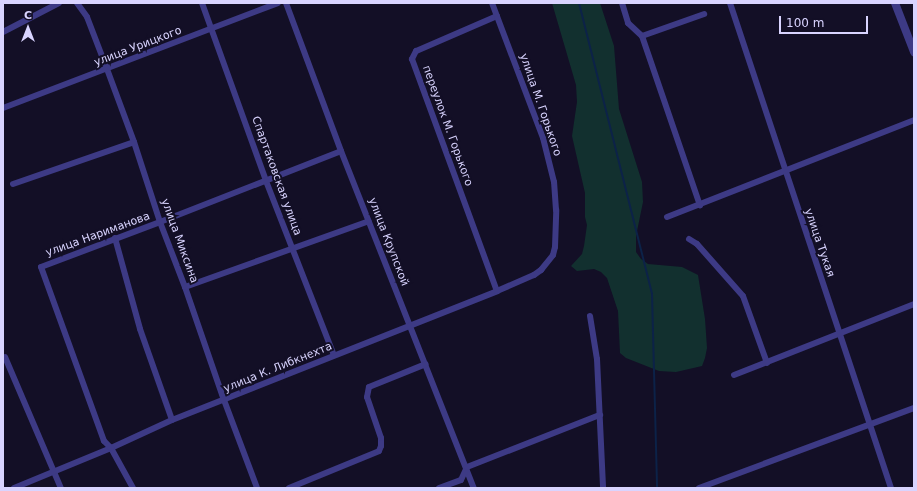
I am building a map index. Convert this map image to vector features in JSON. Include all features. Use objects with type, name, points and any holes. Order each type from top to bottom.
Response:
[{"type":"street","points":[[3,32],[59,3]]},
{"type":"street","name":"улица Миксина","points":[[77,3],[87,17],[107,69],[134,142],[160,222],[185,287],[224,400],[257,488]]},
{"type":"street","name":"Спартаковская улица","points":[[202,3],[266,181],[334,355]]},
{"type":"street","name":"улица Урицкого","points":[[3,108],[278,3]]},
{"type":"street","name":"улица Крупской","points":[[286,3],[341,151],[474,488]]},
{"type":"street","name":"улица М. Горького","points":[[492,3],[543,138],[554,182],[556,236],[554,251],[547,263]]},
{"type":"street","points":[[622,3],[628,23],[642,36],[700,205]]},
{"type":"street","name":"улица Тукая","points":[[730,3],[891,488]]},
{"type":"street","points":[[895,3],[914,52]]},
{"type":"street","points":[[642,36],[704,14]]},
{"type":"street","name":"переулок М. Горького","points":[[497,16],[416,51],[412,59],[497,291]]},
{"type":"street","points":[[667,217],[785,172],[914,120]]},
{"type":"street","points":[[13,184],[134,142]]},
{"type":"street","name":"улица Нариманова","points":[[111,448],[104,441],[41,267],[341,151]]},
{"type":"street","points":[[185,287],[292,250],[369,221]]},
{"type":"street","points":[[115,238],[140,329],[172,420]]},
{"type":"street","points":[[689,239],[697,244],[743,296],[767,363]]},
{"type":"street","name":"улица К. Либкнехта","points":[[14,488],[111,448],[172,420],[497,291],[534,275],[547,263]]},
{"type":"street","points":[[734,375],[914,304]]},
{"type":"street","points":[[590,316],[597,359],[603,488]]},
{"type":"street","points":[[5,357],[61,488]]},
{"type":"street","points":[[289,488],[379,451],[381,446],[381,438],[367,397],[369,387],[426,364]]},
{"type":"street","points":[[699,488],[914,408]]},
{"type":"street","points":[[439,488],[461,480],[467,467],[600,415]]},
{"type":"street","points":[[111,448],[133,488]]},
{"type":"green space","points":[[552,3],[600,3],[614,46],[619,109],[642,182],[643,202],[636,236],[636,252],[641,259],[648,264],[682,267],[698,275],[705,319],[707,348],[702,366],[676,372],[659,371],[626,358],[620,353],[618,311],[607,278],[601,272],[594,269],[577,271],[571,266],[582,254],[584,246],[587,225],[585,217],[585,193],[572,136],[577,102],[576,85]]},
{"type":"waterway","points":[[579,3],[652,294],[657,488]]}]
